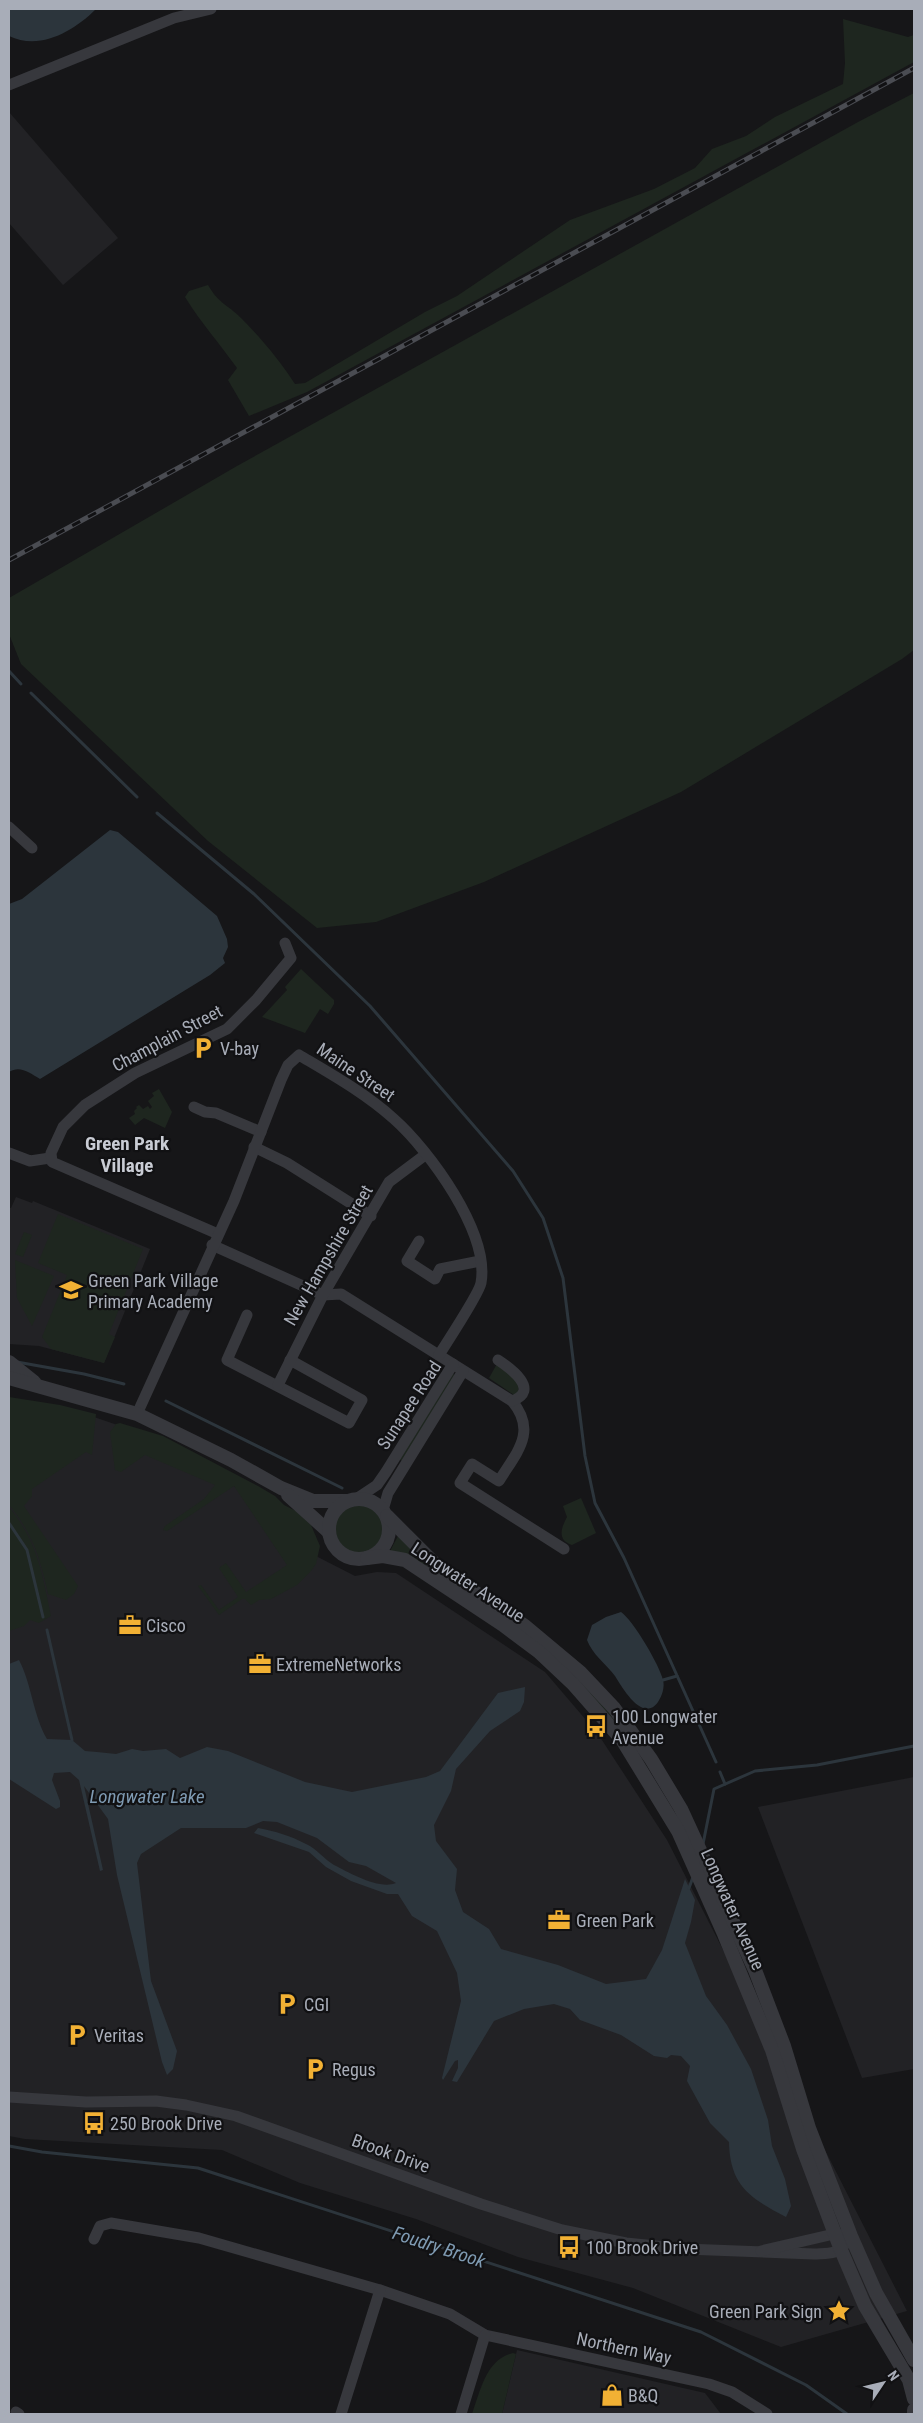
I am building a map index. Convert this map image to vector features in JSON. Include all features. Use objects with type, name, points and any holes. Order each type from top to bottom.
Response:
[{"type":"street","points":[[9,85],[174,18],[211,9]]},
{"type":"street","points":[[9,827],[32,848]]},
{"type":"street","name":"Champlain Street","points":[[50,1158],[63,1127],[85,1105],[135,1073],[216,1036],[237,1020],[291,958],[285,943]]},
{"type":"street","name":"Maine Street","points":[[137,1414],[234,1201],[288,1065],[299,1055],[366,1097],[395,1120],[426,1154],[460,1204],[471,1227],[480,1261],[481,1284],[439,1355]]},
{"type":"street","points":[[194,1107],[205,1112],[216,1113],[261,1132]]},
{"type":"street","points":[[254,1147],[287,1163],[371,1216]]},
{"type":"street","points":[[9,1153],[30,1161],[50,1158],[52,1162],[58,1165],[218,1234]]},
{"type":"street","name":"New Hampshire Street","points":[[278,1385],[323,1295],[371,1216],[389,1182],[426,1154]]},
{"type":"street","points":[[419,1241],[407,1261],[434,1279],[440,1269],[480,1261]]},
{"type":"street","points":[[212,1246],[323,1295],[341,1294],[512,1401],[522,1414],[525,1431],[520,1445],[499,1481],[472,1464],[460,1483],[564,1549]]},
{"type":"street","points":[[246,1315],[227,1360],[349,1423],[362,1400],[290,1360]]},
{"type":"street","points":[[498,1360],[516,1372],[522,1380],[523,1390],[521,1396],[512,1401]]},
{"type":"street","points":[[9,1362],[39,1386]]},
{"type":"street","name":"Sunapee Road","points":[[352,1500],[377,1485],[458,1367]]},
{"type":"street","name":"Sunapee Road","points":[[385,1513],[388,1493],[458,1367]]},
{"type":"street","points":[[9,1378],[137,1414],[231,1460],[281,1488],[313,1501],[352,1500],[371,1502],[385,1513],[389,1531],[386,1544],[378,1553],[367,1558],[354,1559],[340,1553],[332,1541],[329,1532],[334,1512],[352,1500]]},
{"type":"street","points":[[281,1488],[329,1532]]},
{"type":"street","name":"Longwater Avenue","points":[[385,1513],[439,1568],[525,1626],[594,1686],[634,1733],[669,1788],[689,1825],[706,1866],[755,1970],[784,2046],[809,2128],[851,2236],[876,2293],[914,2360]]},
{"type":"street","name":"Longwater Avenue","points":[[367,1558],[383,1556],[405,1560],[503,1625],[557,1668],[585,1695],[623,1741],[669,1815],[742,1974],[772,2050],[803,2150],[834,2234],[866,2306],[909,2380],[914,2399]]},
{"type":"street","name":"Brook Drive","points":[[9,2097],[86,2102],[156,2101],[186,2105],[236,2116],[473,2201],[562,2230],[626,2243],[695,2250],[761,2250],[814,2254],[832,2253],[841,2250]]},
{"type":"street","name":"Northern Way","points":[[94,2239],[100,2226],[111,2223],[176,2233],[222,2244],[380,2290],[450,2314],[485,2335],[710,2384],[732,2392],[767,2414]]},
{"type":"street","name":"Brook Drive","points":[[761,2250],[834,2234],[851,2236]]},
{"type":"street","points":[[841,2250],[851,2236]]},
{"type":"street","points":[[341,2414],[380,2290]]},
{"type":"street","points":[[461,2414],[485,2335]]},
{"type":"street","name":"Northern Way","points":[[752,2403],[761,2414]]},
{"type":"shaded area","points":[[843,19],[908,37],[914,35],[914,62],[307,392],[249,416],[228,380],[237,368],[197,316],[185,297],[189,291],[208,285],[220,300],[236,313],[263,342],[295,384],[305,383],[425,312],[457,296],[570,220],[654,189],[695,168],[712,149],[746,136],[775,117],[843,84],[845,63]]},
{"type":"shaded area","points":[[914,93],[914,650],[902,659],[681,792],[484,882],[376,922],[317,928],[208,841],[21,664],[9,634],[9,598],[237,466],[858,122]]},
{"type":"shaded area","points":[[9,112],[118,238],[63,285],[9,223]]},
{"type":"shaded area","points":[[301,969],[334,1000],[334,1004],[328,1014],[320,1009],[305,1033],[262,1017],[287,990],[285,987]]},
{"type":"shaded area","points":[[159,1089],[172,1112],[165,1128],[144,1118],[135,1125],[129,1118],[135,1114],[136,1107],[139,1105],[143,1109],[148,1106],[150,1109],[152,1107],[148,1101],[154,1096],[152,1093]]},
{"type":"shaded area","name":"Green Park Village Primary Academy","points":[[16,1197],[32,1203],[33,1201],[150,1249],[104,1363],[39,1346],[9,1344],[9,1208],[11,1208]]},
{"type":"shaded area","points":[[58,1214],[143,1249],[109,1334],[115,1337],[104,1363],[51,1349],[42,1337],[67,1275],[38,1263]]},
{"type":"shaded area","points":[[24,1232],[32,1235],[23,1257],[15,1254]]},
{"type":"shaded area","points":[[15,1260],[54,1276],[32,1326],[17,1298]]},
{"type":"shaded area","points":[[498,1362],[520,1380],[517,1397],[489,1378]]},
{"type":"shaded area","points":[[452,1373],[455,1375],[402,1461],[398,1458]]},
{"type":"shaded area","points":[[9,1397],[60,1405],[96,1414],[92,1455],[86,1452],[32,1489],[32,1496],[24,1506],[78,1586],[74,1594],[66,1600],[48,1594],[42,1569],[30,1536],[9,1505]]},
{"type":"shaded area","name":"Green Park","points":[[9,1402],[91,1416],[141,1433],[295,1521],[312,1554],[355,1576],[377,1572],[396,1573],[545,1672],[598,1734],[667,1840],[907,2311],[781,2347],[633,2288],[518,2257],[416,2219],[300,2183],[222,2150],[25,2139],[9,2136]]},
{"type":"shaded area","points":[[120,1423],[163,1436],[258,1486],[275,1496],[284,1505],[296,1511],[311,1525],[320,1546],[316,1564],[311,1571],[297,1585],[271,1599],[259,1600],[251,1605],[245,1599],[242,1599],[219,1615],[198,1586],[201,1585],[219,1610],[238,1597],[219,1568],[226,1563],[246,1592],[287,1565],[234,1486],[167,1531],[163,1530],[165,1526],[204,1499],[215,1485],[145,1455],[121,1472],[115,1470],[110,1432],[116,1424]]},
{"type":"shaded area","points":[[581,1498],[596,1533],[572,1545],[567,1543],[562,1537],[563,1525],[567,1517],[563,1506]]},
{"type":"shaded area","points":[[354,1505],[364,1505],[376,1512],[383,1524],[383,1534],[376,1546],[364,1553],[354,1553],[346,1549],[339,1542],[335,1534],[335,1524],[339,1516],[346,1509]]},
{"type":"shaded area","points":[[9,1507],[27,1533],[38,1558],[51,1616],[39,1623],[30,1620],[24,1626],[9,1631]]},
{"type":"shaded area","points":[[398,1536],[607,1703],[624,1735],[586,1690],[389,1553]]},
{"type":"shaded area","points":[[914,1777],[914,2069],[862,2078],[758,1807]]},
{"type":"shaded area","points":[[517,2350],[705,2393],[721,2414],[502,2414]]},
{"type":"shaded area","points":[[516,2354],[502,2414],[472,2414],[485,2377],[490,2369],[504,2356]]},
{"type":"water","points":[[9,9],[96,9],[67,31],[44,40],[33,41],[9,36]]},
{"type":"water","points":[[110,830],[118,832],[217,916],[227,939],[228,947],[223,958],[225,963],[210,975],[40,1079],[29,1072],[17,1069],[9,1072],[9,904],[22,899]]},
{"type":"water","points":[[621,1612],[632,1624],[645,1644],[663,1680],[664,1686],[658,1702],[646,1709],[634,1702],[628,1695],[615,1676],[592,1650],[587,1640],[592,1625],[606,1617]]},
{"type":"water","name":"Longwater Lake","points":[[19,1660],[42,1730],[47,1739],[72,1740],[85,1751],[116,1754],[132,1749],[143,1751],[166,1749],[180,1758],[207,1747],[228,1751],[305,1782],[352,1792],[426,1777],[440,1771],[498,1693],[525,1687],[524,1702],[520,1711],[490,1731],[456,1769],[451,1791],[434,1825],[436,1841],[457,1869],[455,1890],[463,1912],[489,1929],[501,1949],[558,1965],[606,1984],[646,1979],[662,1950],[685,1879],[695,1900],[685,1943],[706,1996],[727,2025],[751,2069],[768,2120],[772,2146],[785,2179],[791,2206],[786,2217],[752,2197],[738,2180],[733,2170],[729,2142],[710,2123],[687,2081],[690,2066],[681,2056],[671,2055],[667,2058],[654,2056],[621,2035],[580,2020],[570,2009],[554,2004],[524,2009],[494,2021],[457,2082],[452,2081],[458,2068],[458,2060],[455,2061],[443,2080],[461,2001],[457,1973],[437,1931],[412,1916],[398,1894],[387,1894],[351,1881],[326,1867],[309,1852],[254,1833],[258,1828],[289,1836],[310,1846],[334,1865],[356,1876],[381,1884],[389,1885],[396,1883],[366,1866],[349,1862],[317,1838],[277,1822],[263,1821],[246,1828],[181,1828],[141,1854],[137,1863],[151,1981],[177,2051],[173,2069],[167,2075],[162,2062],[117,1875],[108,1819],[84,1786],[103,1870],[100,1871],[79,1780],[70,1772],[54,1773],[52,1780],[60,1801],[60,1807],[56,1809],[9,1779],[9,1664]]},
{"type":"waterway","points":[[9,671],[21,684]]},
{"type":"waterway","points":[[31,693],[137,797]]},
{"type":"waterway","points":[[157,813],[254,894],[370,1006],[513,1171],[543,1218],[563,1278],[585,1456],[595,1503],[624,1558],[716,1762]]},
{"type":"waterway","points":[[17,1362],[84,1374],[124,1384]]},
{"type":"waterway","points":[[166,1401],[342,1488]]},
{"type":"waterway","points":[[9,1523],[27,1550],[43,1617]]},
{"type":"waterway","points":[[47,1630],[72,1740]]},
{"type":"waterway","points":[[663,1680],[677,1676]]},
{"type":"waterway","points":[[703,1844],[714,1789],[755,1771],[817,1765],[914,1746]]},
{"type":"waterway","points":[[720,1772],[725,1784]]},
{"type":"waterway","points":[[689,1888],[693,1877]]},
{"type":"waterway","name":"Foudry Brook","points":[[9,2146],[42,2152],[198,2168],[701,2332],[806,2385],[847,2414]]},
{"type":"railway","points":[[9,560],[914,68]]},
{"type":"place","name":"V-bay","points":[[203,1048]]},
{"type":"place","name":"Green Park Village Primary Academy","points":[[71,1290]]},
{"type":"place","name":"Cisco","points":[[130,1625]]},
{"type":"place","name":"ExtremeNetworks","points":[[260,1664]]},
{"type":"place","name":"100 Longwater Avenue","points":[[596,1726]]},
{"type":"place","name":"Green Park","points":[[559,1920]]},
{"type":"place","name":"CGI","points":[[287,2004]]},
{"type":"place","name":"Veritas","points":[[77,2035]]},
{"type":"place","name":"Regus","points":[[315,2069]]},
{"type":"place","name":"250 Brook Drive","points":[[94,2123]]},
{"type":"place","name":"100 Brook Drive","points":[[569,2247]]},
{"type":"place","name":"Green Park Sign","points":[[839,2311]]},
{"type":"place","name":"B&Q","points":[[612,2395]]},
{"type":"district","name":"Green Park Village","points":[[127,1154]]}]
